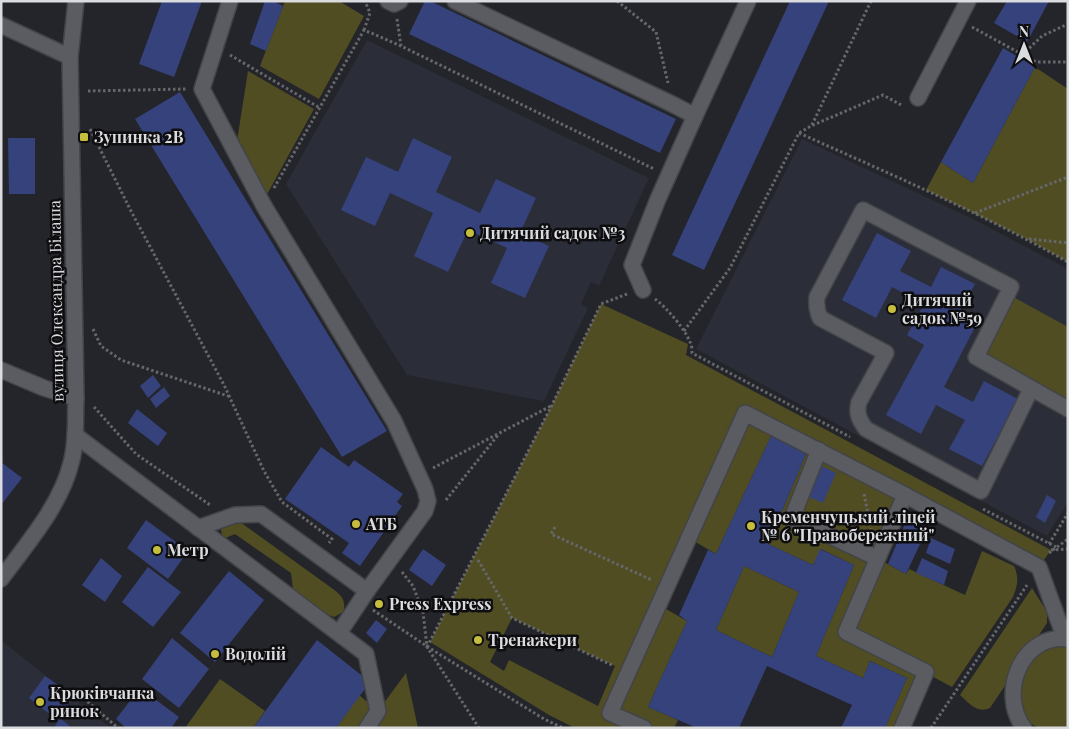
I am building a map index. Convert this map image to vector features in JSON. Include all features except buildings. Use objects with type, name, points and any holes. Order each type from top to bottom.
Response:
[{"type":"street","name":"вулиця Олександра Білаша","points":[[1,579],[37,529],[60,492],[71,464],[82,400],[70,57],[76,1]]},
{"type":"street","points":[[230,1],[202,89],[264,206],[394,421],[426,489],[428,501],[425,511],[339,633]]},
{"type":"street","points":[[455,1],[695,116]]},
{"type":"street","points":[[643,290],[632,265],[668,176],[748,1]]},
{"type":"street","points":[[918,98],[968,1]]},
{"type":"street","points":[[1,25],[70,57]]},
{"type":"street","points":[[1031,389],[981,491],[866,429],[858,416],[859,402],[886,353],[820,318],[816,304],[817,297],[862,210],[1011,287],[976,357],[1068,409]]},
{"type":"street","points":[[1,370],[44,388],[82,400]]},
{"type":"street","points":[[644,728],[610,713],[745,413],[905,495],[1039,567],[1066,639],[1055,639],[1037,646],[1022,663],[1013,682],[1014,709],[1018,720],[1024,728]]},
{"type":"street","points":[[75,435],[366,654],[378,711],[367,728]]},
{"type":"street","points":[[819,450],[792,518],[877,558]]},
{"type":"street","points":[[68,470],[83,457],[90,455],[105,458]]},
{"type":"street","points":[[902,728],[926,672],[846,632],[905,495]]},
{"type":"street","points":[[198,528],[235,515],[261,514],[364,596]]},
{"type":"path","points":[[264,206],[364,30],[370,13],[365,1]]},
{"type":"path","points":[[617,1],[656,32],[672,104]]},
{"type":"path","points":[[811,126],[871,1]]},
{"type":"path","points":[[394,2],[401,46]]},
{"type":"path","points":[[967,24],[1036,62],[1068,62]]},
{"type":"path","points":[[1022,55],[1042,36],[1068,24]]},
{"type":"path","points":[[364,30],[401,46],[668,176]]},
{"type":"path","points":[[215,47],[320,108]]},
{"type":"path","points":[[71,91],[202,89]]},
{"type":"path","points":[[684,331],[730,268],[799,133],[883,95],[905,108]]},
{"type":"path","points":[[87,123],[132,213],[229,396],[264,471],[282,502]]},
{"type":"path","points":[[799,133],[926,190],[1027,239],[1068,262]]},
{"type":"path","points":[[974,214],[1068,177]]},
{"type":"path","points":[[1027,239],[1068,242]]},
{"type":"path","points":[[427,646],[552,405],[601,304],[620,295],[643,290],[660,303],[684,331],[691,343],[692,353],[858,442]]},
{"type":"path","points":[[89,322],[101,346],[121,360],[229,396]]},
{"type":"path","points":[[82,400],[136,454],[206,504],[216,508]]},
{"type":"path","points":[[420,476],[552,405]]},
{"type":"path","points":[[441,506],[500,433]]},
{"type":"path","points":[[859,471],[871,529]]},
{"type":"path","points":[[980,506],[1056,547]]},
{"type":"path","points":[[1049,544],[1068,513]]},
{"type":"path","points":[[555,527],[551,534],[654,582]]},
{"type":"path","points":[[932,728],[1051,550],[1068,539]]},
{"type":"path","points":[[1051,550],[1068,549]]},
{"type":"path","points":[[478,560],[512,618],[615,666]]},
{"type":"path","points":[[398,566],[413,586],[423,612],[427,646],[479,728]]},
{"type":"path","points":[[364,596],[427,646],[544,719],[564,728]]},
{"type":"path","points":[[80,695],[118,728]]},
{"type":"shaded area","points":[[285,1],[339,1],[364,16],[319,99],[260,66]]},
{"type":"shaded area","name":"Дитячий садок №3","points":[[367,40],[649,178],[599,286],[591,282],[581,304],[588,308],[544,401],[407,375],[286,184]]},
{"type":"shaded area","points":[[1035,67],[1068,89],[1068,262],[1027,239],[926,190],[941,162],[973,183]]},
{"type":"shaded area","points":[[248,71],[314,109],[265,198],[237,141]]},
{"type":"shaded area","name":"Дитячий садок №59","points":[[802,139],[971,218],[1068,269],[1068,502],[1047,536],[696,349]]},
{"type":"shaded area","points":[[1015,298],[1068,327],[1068,405],[983,357]]},
{"type":"shaded area","name":"Кременчуцький ліцей № 6 \"Правобережний\"","points":[[601,304],[688,344],[686,355],[1051,550],[1039,567],[905,495],[878,559],[906,574],[909,569],[965,595],[982,551],[1014,566],[1017,581],[1013,597],[952,687],[926,673],[902,728],[885,728],[907,678],[870,661],[863,678],[816,656],[854,565],[821,549],[813,565],[768,544],[806,454],[771,436],[716,554],[689,538],[659,605],[687,621],[648,707],[678,720],[674,728],[575,728],[549,715],[430,642],[552,405]],"holes":[[[512,618],[615,666],[598,706],[509,660],[504,671],[490,662]]]},
{"type":"shaded area","points":[[226,522],[240,522],[333,589],[343,599],[343,612],[334,617],[324,613],[293,589],[291,573],[235,534],[223,539],[221,530]]},
{"type":"shaded area","points":[[744,566],[799,592],[772,657],[716,630]]},
{"type":"shaded area","points":[[1032,588],[1047,612],[1047,623],[990,708],[977,709],[960,695]]},
{"type":"shaded area","name":"Крюківчанка ринок","points":[[2,641],[111,728],[1,728]]},
{"type":"shaded area","points":[[1060,646],[1068,647],[1068,728],[1038,728],[1029,722],[1019,701],[1019,681],[1026,665],[1040,652]]},
{"type":"shaded area","points":[[406,673],[418,728],[336,728],[359,695],[378,711]]},
{"type":"shaded area","points":[[220,679],[265,711],[253,728],[185,728]]},
{"type":"place","name":"Зупинка 2В","points":[[84,137]]},
{"type":"place","name":"Дитячий садок №3","points":[[470,233]]},
{"type":"place","name":"Дитячий садок №59","points":[[892,309]]},
{"type":"place","name":"АТБ","points":[[356,524]]},
{"type":"place","name":"Кременчуцький ліцей № 6 \"Правобережний\"","points":[[751,526]]},
{"type":"place","name":"Метр","points":[[157,550]]},
{"type":"place","name":"Press Express","points":[[379,604]]},
{"type":"place","name":"Тренажери","points":[[478,640]]},
{"type":"place","name":"Водолій","points":[[215,654]]},
{"type":"place","name":"Крюківчанка ринок","points":[[40,702]]}]
